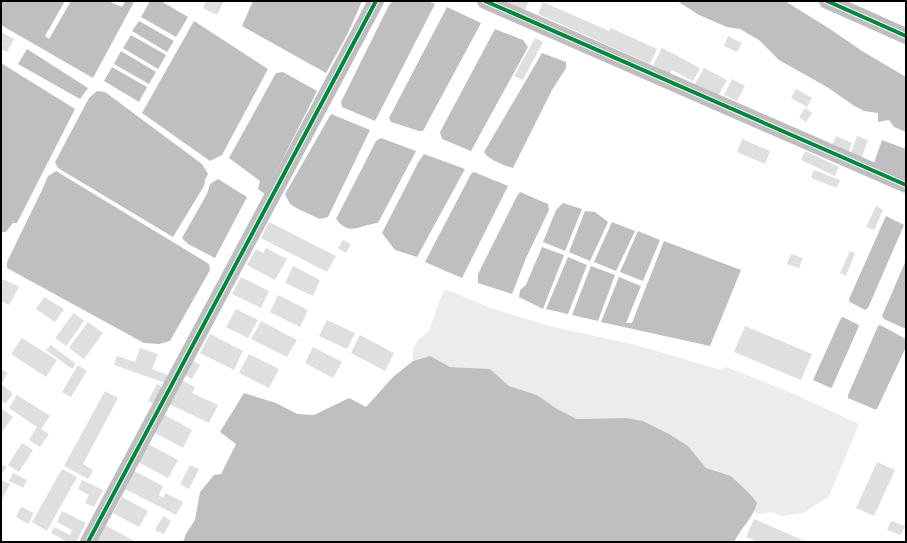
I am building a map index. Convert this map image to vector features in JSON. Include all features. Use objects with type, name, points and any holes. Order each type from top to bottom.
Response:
[{"type":"street","points":[[88,542],[376,1]]},
{"type":"street","points":[[485,1],[906,185]]},
{"type":"street","points":[[827,1],[906,36]]},
{"type":"shaded area","points":[[1,1],[65,1],[45,36],[49,39],[71,1],[108,1],[122,7],[125,2],[122,1],[134,2],[93,78],[1,25]]},
{"type":"shaded area","points":[[150,1],[161,1],[188,17],[176,37],[141,17]]},
{"type":"shaded area","points":[[253,1],[362,1],[348,33],[326,73],[242,26]]},
{"type":"shaded area","points":[[393,1],[427,1],[435,4],[375,121],[342,107],[341,102],[389,5]]},
{"type":"shaded area","points":[[677,1],[785,1],[862,51],[906,77],[906,132],[894,127],[889,120],[878,122],[878,113],[864,111],[827,87],[779,60],[759,40],[740,29],[727,27],[699,15]]},
{"type":"shaded area","points":[[447,7],[481,23],[423,131],[391,122],[389,118]]},
{"type":"shaded area","points":[[139,21],[174,41],[167,52],[132,31]]},
{"type":"shaded area","points":[[194,21],[268,69],[222,155],[210,161],[142,113]]},
{"type":"shaded area","points":[[495,29],[523,40],[528,47],[471,151],[442,139],[440,132]]},
{"type":"shaded area","points":[[131,35],[166,55],[158,69],[123,48]]},
{"type":"shaded area","points":[[27,49],[88,88],[80,99],[18,64]]},
{"type":"shaded area","points":[[121,51],[156,72],[149,84],[114,64]]},
{"type":"shaded area","points":[[542,53],[566,62],[566,68],[552,90],[513,168],[492,160],[484,152]]},
{"type":"shaded area","points":[[1,63],[75,109],[17,223],[13,223],[6,232],[1,232]]},
{"type":"shaded area","points":[[112,67],[147,87],[139,102],[104,81]]},
{"type":"shaded area","points":[[283,72],[317,91],[265,194],[258,189],[260,181],[229,158],[276,73]]},
{"type":"shaded area","points":[[97,91],[105,92],[202,164],[208,174],[204,186],[173,237],[58,168],[55,162],[89,98]]},
{"type":"shaded area","points":[[331,114],[370,130],[328,217],[320,219],[290,204],[285,194]]},
{"type":"shaded area","points":[[381,138],[416,151],[378,223],[350,229],[346,228],[336,219],[376,141]]},
{"type":"shaded area","points":[[882,140],[906,149],[906,179],[902,174],[896,174],[891,170],[885,172],[874,163]]},
{"type":"shaded area","points":[[424,154],[465,169],[417,257],[395,250],[382,233]]},
{"type":"shaded area","points":[[56,171],[209,264],[210,270],[170,341],[159,344],[144,343],[7,268],[7,262],[48,176]]},
{"type":"shaded area","points":[[474,172],[508,186],[462,278],[425,262],[471,174]]},
{"type":"shaded area","points":[[218,179],[247,197],[215,258],[188,244],[182,238],[207,194],[210,184]]},
{"type":"shaded area","points":[[520,192],[548,204],[549,210],[526,258],[512,294],[478,283],[478,274]]},
{"type":"shaded area","points":[[563,203],[582,209],[565,251],[543,242],[556,210]]},
{"type":"shaded area","points":[[585,211],[595,212],[608,222],[590,261],[569,252]]},
{"type":"shaded area","points":[[886,216],[904,225],[868,308],[865,310],[850,302],[849,299]]},
{"type":"shaded area","points":[[612,222],[635,231],[616,271],[594,262]]},
{"type":"shaded area","points":[[638,231],[660,240],[643,281],[620,272]]},
{"type":"shaded area","points":[[664,241],[741,270],[710,346],[601,322],[619,277],[641,286],[626,323],[632,323]]},
{"type":"shaded area","points":[[542,247],[564,255],[543,309],[519,297],[520,290],[526,285]]},
{"type":"shaded area","points":[[568,257],[587,265],[568,314],[546,309]]},
{"type":"shaded area","points":[[906,260],[906,329],[884,319],[882,316]]},
{"type":"shaded area","points":[[591,266],[615,275],[598,321],[572,315]]},
{"type":"shaded area","points":[[445,289],[491,308],[549,326],[636,345],[721,370],[726,367],[794,394],[859,424],[829,496],[804,513],[781,516],[772,512],[759,514],[754,512],[756,502],[732,476],[706,468],[688,446],[669,434],[643,421],[626,418],[577,419],[557,409],[537,395],[509,386],[490,369],[450,367],[430,356],[413,361],[413,349],[419,339],[429,331]]},
{"type":"shaded area","points":[[843,317],[859,326],[831,388],[813,380],[841,318]]},
{"type":"shaded area","points":[[880,325],[906,339],[906,347],[877,409],[874,409],[848,398],[848,395],[878,326]]},
{"type":"shaded area","points":[[430,356],[450,367],[490,369],[509,386],[537,395],[557,409],[577,419],[626,418],[643,421],[669,434],[688,446],[706,468],[731,476],[750,494],[757,503],[755,508],[734,542],[183,542],[195,520],[200,492],[214,475],[221,474],[236,444],[220,432],[244,393],[276,403],[297,414],[314,415],[349,398],[366,407],[393,377],[413,361]]},
{"type":"building","points":[[206,1],[224,1],[217,15],[203,8]]},
{"type":"building","points":[[529,1],[525,10],[508,2]]},
{"type":"building","points":[[543,2],[609,31],[611,28],[657,49],[650,64],[538,14]]},
{"type":"building","points":[[1,32],[14,39],[7,52],[1,49],[3,43],[1,42]]},
{"type":"building","points":[[728,36],[742,43],[737,52],[724,46]]},
{"type":"building","points":[[535,38],[543,42],[523,80],[514,76]]},
{"type":"building","points":[[662,48],[700,68],[693,81],[672,70],[670,74],[653,65]]},
{"type":"building","points":[[704,68],[727,80],[718,96],[695,84]]},
{"type":"building","points":[[732,79],[745,86],[737,101],[724,95]]},
{"type":"building","points":[[796,89],[812,98],[807,107],[791,98]]},
{"type":"building","points":[[805,108],[812,113],[806,122],[799,117]]},
{"type":"building","points":[[836,136],[852,143],[848,154],[831,147]]},
{"type":"building","points":[[857,136],[868,140],[860,162],[849,158]]},
{"type":"building","points":[[742,139],[770,151],[765,164],[737,152]]},
{"type":"building","points":[[805,151],[839,167],[835,176],[801,160]]},
{"type":"building","points":[[814,170],[840,180],[837,188],[811,178]]},
{"type":"building","points":[[876,206],[883,210],[874,230],[866,227]]},
{"type":"building","points":[[269,222],[336,256],[327,272],[261,238]]},
{"type":"building","points":[[343,240],[351,244],[346,253],[338,248]]},
{"type":"building","points":[[266,248],[287,259],[275,280],[247,265],[256,249],[263,253]]},
{"type":"building","points":[[850,251],[855,253],[846,276],[840,273]]},
{"type":"building","points":[[791,254],[803,258],[799,268],[787,264]]},
{"type":"building","points":[[293,266],[320,280],[313,296],[285,283]]},
{"type":"building","points":[[241,277],[269,291],[261,308],[232,294]]},
{"type":"building","points":[[3,279],[19,287],[9,305],[1,301],[1,283]]},
{"type":"building","points":[[278,295],[308,310],[300,327],[270,312]]},
{"type":"building","points":[[44,297],[64,309],[55,322],[36,309]]},
{"type":"building","points":[[236,309],[258,320],[248,338],[226,327]]},
{"type":"building","points":[[74,313],[84,321],[66,346],[55,338]]},
{"type":"building","points":[[327,320],[355,333],[347,349],[319,336]]},
{"type":"building","points":[[261,321],[297,340],[287,357],[251,339]]},
{"type":"building","points":[[88,322],[103,333],[84,359],[69,348]]},
{"type":"building","points":[[745,326],[812,354],[801,380],[734,352]]},
{"type":"building","points":[[210,334],[243,351],[234,370],[200,353]]},
{"type":"building","points":[[360,335],[394,353],[385,371],[351,353]]},
{"type":"building","points":[[22,338],[57,360],[46,377],[11,354]]},
{"type":"building","points":[[51,345],[76,364],[72,369],[46,350]]},
{"type":"building","points":[[313,347],[342,362],[333,378],[305,363]]},
{"type":"building","points":[[140,348],[158,354],[152,369],[168,375],[165,383],[114,365],[117,356],[135,362]]},
{"type":"building","points":[[249,354],[279,369],[269,388],[239,373]]},
{"type":"building","points":[[192,360],[200,365],[192,379],[184,374]]},
{"type":"building","points":[[78,365],[87,371],[71,397],[62,392]]},
{"type":"building","points":[[1,369],[8,373],[1,384]]},
{"type":"building","points":[[181,380],[195,387],[192,393],[218,405],[209,423],[169,404]]},
{"type":"building","points":[[157,384],[163,387],[155,404],[148,401]]},
{"type":"building","points":[[3,385],[13,394],[5,404],[1,400],[1,386]]},
{"type":"building","points":[[105,391],[118,398],[83,464],[93,470],[88,479],[64,466]]},
{"type":"building","points":[[17,395],[50,416],[41,429],[49,434],[40,447],[29,440],[37,427],[9,408]]},
{"type":"building","points":[[1,408],[13,417],[1,433]]},
{"type":"building","points":[[163,414],[192,430],[183,448],[153,432]]},
{"type":"building","points":[[22,443],[33,450],[19,472],[8,465]]},
{"type":"building","points":[[148,444],[178,460],[168,478],[138,462]]},
{"type":"building","points":[[877,462],[895,470],[874,516],[856,508]]},
{"type":"building","points":[[1,464],[7,467],[2,474],[1,474]]},
{"type":"building","points":[[190,465],[199,469],[189,489],[180,484]]},
{"type":"building","points":[[62,469],[77,477],[47,531],[32,522]]},
{"type":"building","points":[[134,471],[163,486],[159,495],[163,498],[165,493],[183,502],[176,515],[125,489]]},
{"type":"building","points":[[13,473],[27,480],[23,488],[9,481]]},
{"type":"building","points":[[1,480],[10,484],[1,501]]},
{"type":"building","points":[[82,480],[103,490],[94,507],[85,503],[89,495],[78,489]]},
{"type":"building","points":[[122,497],[148,511],[139,527],[113,513]]},
{"type":"building","points":[[21,507],[34,513],[28,524],[16,517]]},
{"type":"building","points":[[62,511],[86,523],[76,542],[68,542],[51,533],[54,527],[70,535],[72,530],[57,522]]},
{"type":"building","points":[[163,516],[171,521],[164,534],[155,530]]},
{"type":"building","points":[[754,519],[806,542],[758,542],[746,537]]},
{"type":"building","points":[[891,521],[905,526],[901,535],[887,530]]},
{"type":"building","points":[[105,525],[136,542],[96,542]]},
{"type":"cycle path","points":[[88,542],[376,1]]},
{"type":"cycle path","points":[[485,1],[906,185]]},
{"type":"cycle path","points":[[827,1],[906,36]]}]
